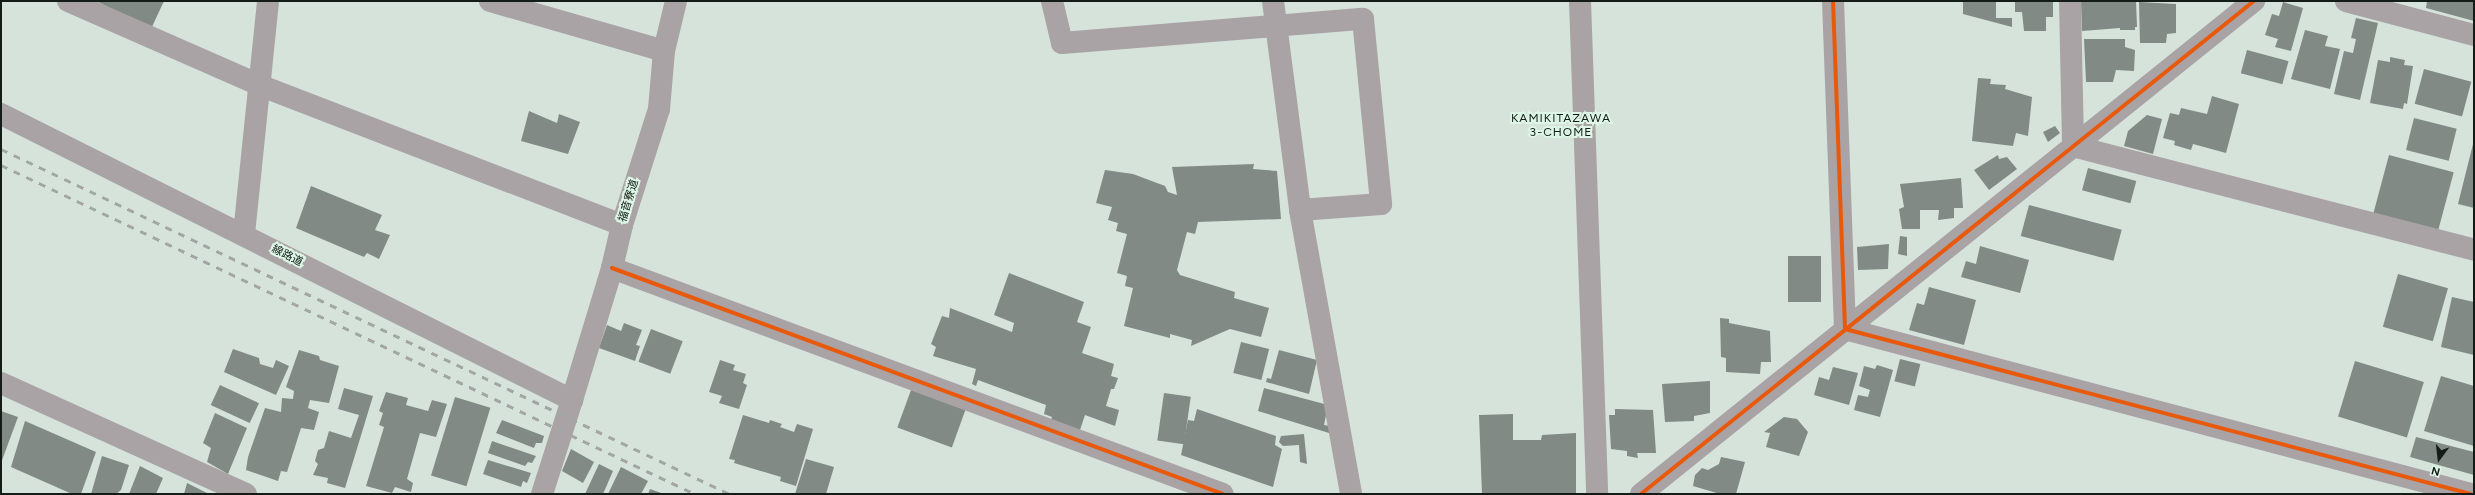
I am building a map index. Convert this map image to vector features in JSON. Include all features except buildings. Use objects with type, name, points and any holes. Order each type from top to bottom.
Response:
[{"type":"street","points":[[68,1],[259,85],[622,225]]},
{"type":"street","points":[[244,234],[268,1]]},
{"type":"street","points":[[490,1],[664,51]]},
{"type":"street","name":"福音寮道","points":[[542,494],[612,268],[622,225],[659,109],[664,51],[676,1]]},
{"type":"street","points":[[1052,1],[1062,43],[1363,19],[1381,204],[1300,210]]},
{"type":"street","points":[[1273,1],[1300,210],[1351,494]]},
{"type":"street","points":[[1580,1],[1596,494]]},
{"type":"street","points":[[1832,1],[1845,330]]},
{"type":"street","points":[[2070,1],[2074,146]]},
{"type":"street","points":[[1641,494],[2254,1]]},
{"type":"street","points":[[2346,1],[2474,35]]},
{"type":"street","name":"線路道","points":[[1,114],[244,234],[572,400]]},
{"type":"street","points":[[2074,146],[2474,250]]},
{"type":"street","points":[[612,268],[1222,494]]},
{"type":"street","points":[[1845,330],[2471,494]]},
{"type":"street","points":[[1,383],[246,494]]},
{"type":"railway","points":[[1,149],[730,494]]},
{"type":"railway","points":[[1,165],[695,494]]},
{"type":"cycle path","points":[[1833,1],[1845,329],[2471,494]]},
{"type":"cycle path","points":[[1641,494],[2254,1]]},
{"type":"cycle path","points":[[612,268],[1223,494]]},
{"type":"district","name":"KAMIKITAZAWA 3-CHOME","points":[[1561,126]]}]
